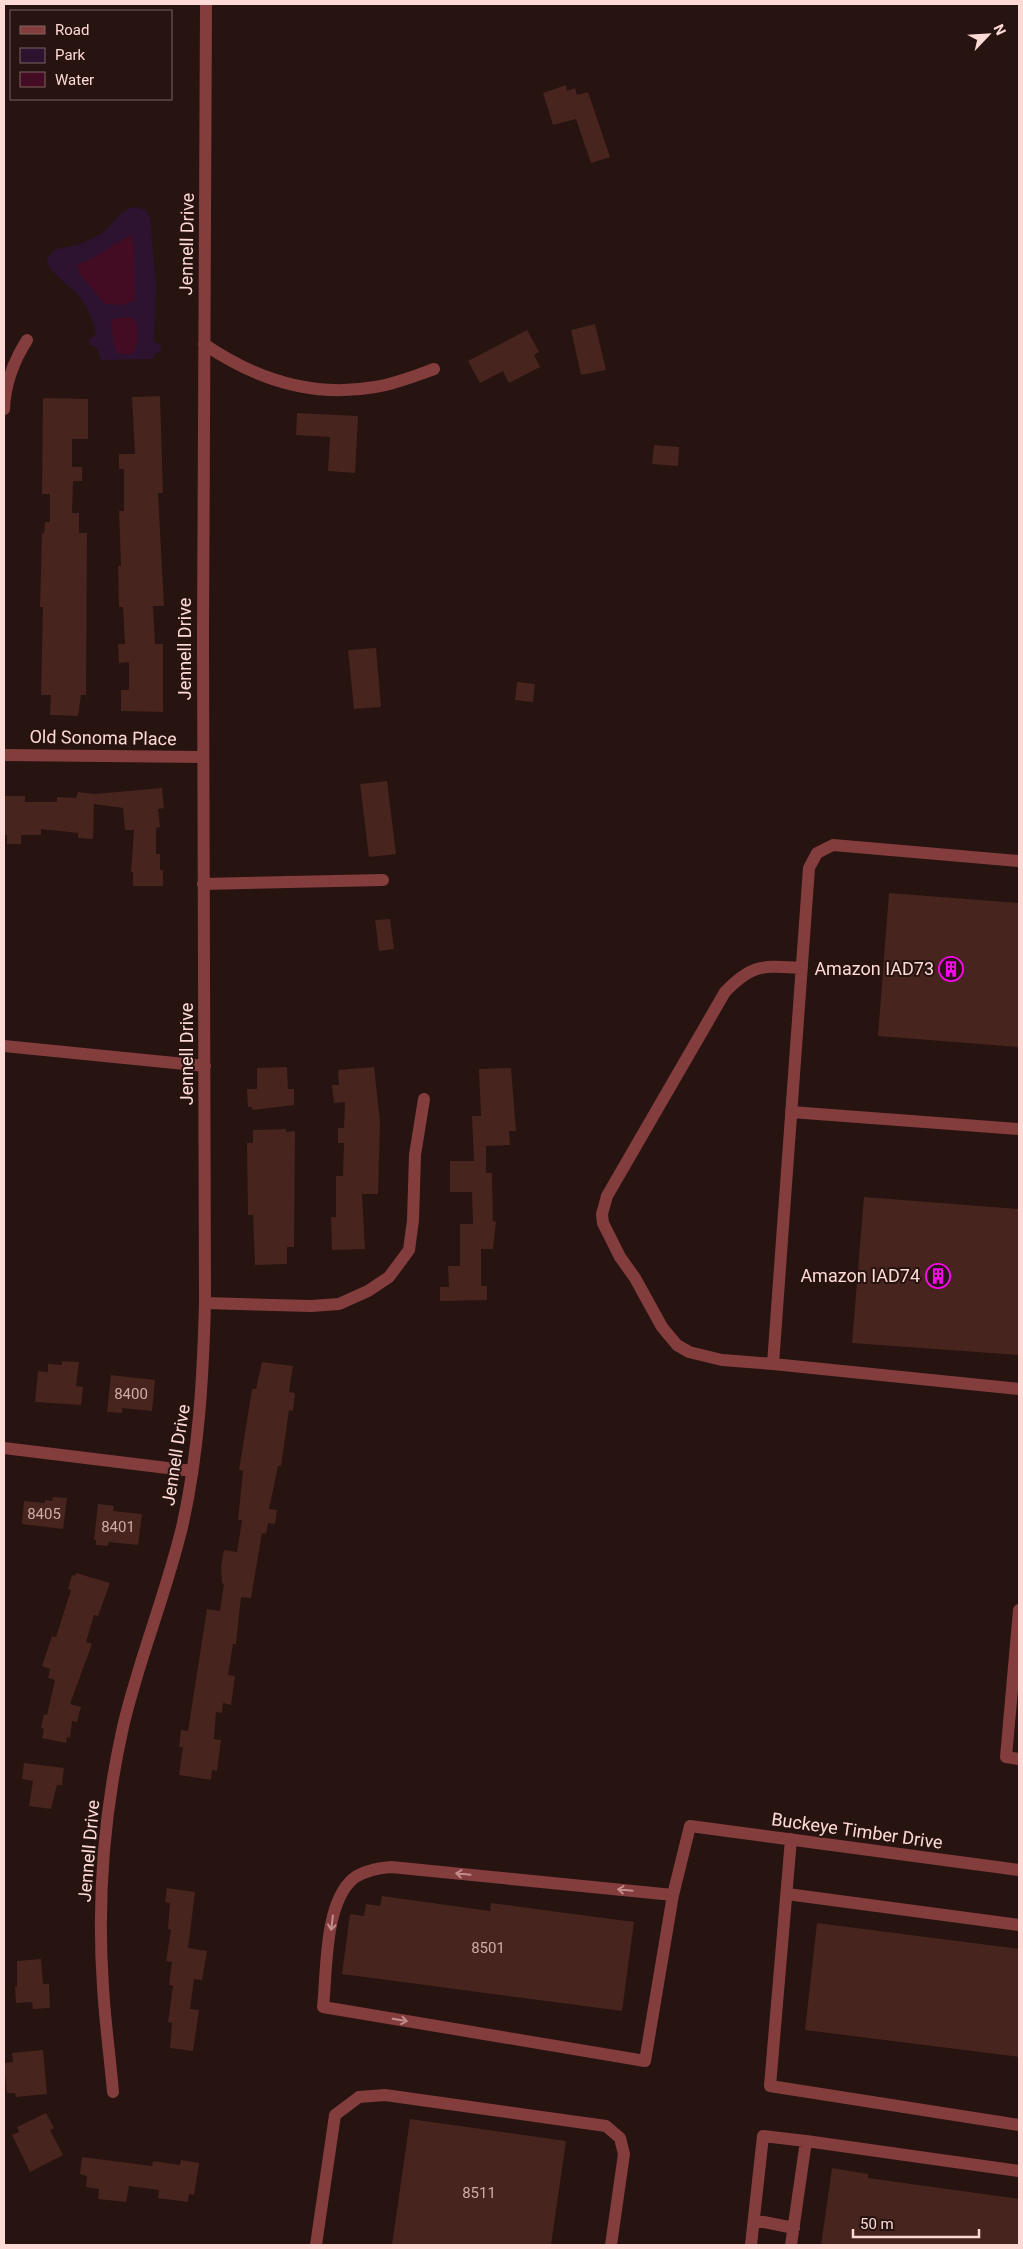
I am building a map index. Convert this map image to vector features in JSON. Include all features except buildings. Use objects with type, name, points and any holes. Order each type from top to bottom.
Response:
[{"type":"street","name":"Jennell Drive","points":[[113,2092],[103,1986],[101,1914],[105,1841],[123,1728],[141,1656],[168,1578],[183,1522],[192,1472],[202,1394],[205,1303],[206,1066],[203,757],[206,4]]},
{"type":"street","points":[[4,409],[4,392],[15,359],[27,340]]},
{"type":"street","points":[[204,344],[229,361],[256,375],[306,388],[343,390],[374,388],[434,369]]},
{"type":"street","name":"Old Sonoma Place","points":[[4,755],[203,757]]},
{"type":"street","points":[[774,1364],[809,868],[817,853],[832,845],[1019,861]]},
{"type":"street","points":[[203,884],[383,880]]},
{"type":"street","points":[[802,968],[772,966],[753,969],[739,978],[725,992],[607,1196],[602,1214],[603,1222],[620,1257],[635,1278],[662,1327],[676,1344],[689,1352],[722,1360],[1019,1389]]},
{"type":"street","points":[[4,1046],[206,1066]]},
{"type":"street","points":[[205,1303],[311,1306],[339,1304],[368,1291],[389,1277],[409,1250],[413,1220],[415,1155],[424,1098]]},
{"type":"street","points":[[791,1112],[1019,1130]]},
{"type":"street","points":[[4,1448],[192,1472]]},
{"type":"street","points":[[1019,1610],[1006,1757],[1019,1759]]},
{"type":"street","name":"Buckeye Timber Drive","points":[[673,1895],[690,1826],[1019,1870]]},
{"type":"street","points":[[792,1839],[770,2086],[1019,2125]]},
{"type":"street","points":[[391,1867],[673,1895],[645,2061],[323,2007],[333,1915],[339,1897],[354,1878],[372,1869],[391,1867]]},
{"type":"street","points":[[787,1894],[1019,1925]]},
{"type":"street","points":[[316,2245],[335,2115],[359,2097],[385,2095],[606,2126],[620,2138],[624,2154],[611,2245]]},
{"type":"street","points":[[751,2245],[763,2136],[1019,2171]]},
{"type":"street","points":[[791,2245],[806,2141]]},
{"type":"street","points":[[754,2220],[794,2228]]},
{"type":"green space","points":[[135,207],[146,210],[150,218],[156,286],[154,342],[161,345],[161,350],[154,355],[153,359],[101,360],[97,347],[89,345],[89,339],[96,335],[94,324],[87,309],[78,295],[50,268],[47,259],[55,249],[77,245],[99,235],[120,214]]},
{"type":"water","points":[[131,235],[134,245],[135,300],[123,305],[105,304],[79,273],[77,265],[91,259]]},
{"type":"water","points":[[134,318],[136,321],[138,336],[136,346],[132,354],[119,354],[114,346],[111,322],[113,319]]},
{"type":"place","name":"Amazon IAD73","points":[[951,969]]},
{"type":"place","name":"Amazon IAD74","points":[[938,1276]]}]
